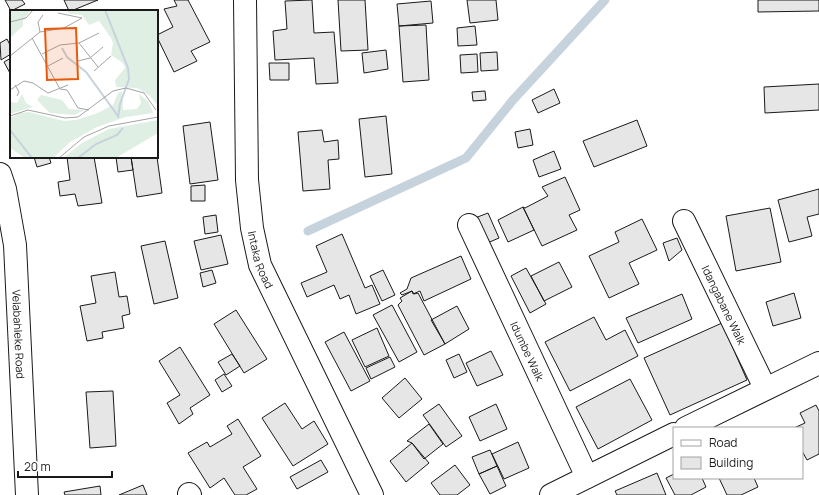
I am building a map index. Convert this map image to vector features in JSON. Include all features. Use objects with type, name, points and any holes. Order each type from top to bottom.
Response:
[{"type":"street","name":"Intaka Road","points":[[245,0],[247,180],[252,228],[260,265],[372,495]]},
{"type":"street","name":"Velabahleke Road","points":[[0,174],[5,189],[15,245],[27,495]]},
{"type":"street","name":"Idangabane Walk","points":[[684,221],[765,388]]},
{"type":"street","name":"Idumbe Walk","points":[[469,225],[587,477]]},
{"type":"street","points":[[688,427],[765,388],[819,363]]},
{"type":"street","points":[[551,495],[673,434]]},
{"type":"building","points":[[5,0],[22,0],[25,4],[13,10],[10,10]]},
{"type":"building","points":[[64,0],[98,0],[73,10],[69,10]]},
{"type":"building","points":[[174,0],[188,0],[210,42],[191,51],[197,61],[174,72],[158,39],[158,34],[173,27],[164,9],[177,6]]},
{"type":"building","points":[[312,0],[314,33],[334,32],[338,83],[316,84],[314,58],[275,60],[273,31],[287,29],[285,1]]},
{"type":"building","points":[[338,0],[365,0],[368,50],[341,51]]},
{"type":"building","points":[[467,0],[496,0],[498,20],[470,23]]},
{"type":"building","points":[[758,0],[819,0],[819,11],[758,12]]},
{"type":"building","points":[[431,1],[433,23],[399,26],[397,4]]},
{"type":"building","points":[[426,25],[429,80],[403,82],[399,26]]},
{"type":"building","points":[[475,26],[477,45],[458,46],[457,28]]},
{"type":"building","points":[[7,39],[10,45],[10,55],[1,60],[0,43]]},
{"type":"building","points":[[386,50],[388,69],[364,73],[362,53]]},
{"type":"building","points":[[497,52],[498,70],[481,71],[480,53]]},
{"type":"building","points":[[477,54],[478,72],[461,73],[460,55]]},
{"type":"building","points":[[10,59],[10,73],[4,62]]},
{"type":"building","points":[[269,63],[289,63],[289,80],[270,80]]},
{"type":"building","points":[[819,84],[819,110],[765,113],[764,87]]},
{"type":"building","points":[[554,89],[560,103],[538,113],[532,100]]},
{"type":"building","points":[[485,91],[486,100],[473,101],[472,92]]},
{"type":"building","points":[[386,116],[392,174],[365,177],[359,119]]},
{"type":"building","points":[[637,120],[647,146],[594,167],[583,141]]},
{"type":"building","points":[[210,122],[218,180],[190,184],[183,126]]},
{"type":"building","points":[[530,129],[533,145],[518,148],[515,132]]},
{"type":"building","points":[[322,130],[324,142],[338,140],[339,159],[328,160],[330,189],[303,191],[298,132]]},
{"type":"building","points":[[554,151],[561,169],[539,177],[533,160]]},
{"type":"building","points":[[34,158],[49,158],[51,163],[37,167]]},
{"type":"building","points":[[67,158],[94,158],[102,203],[78,206],[75,194],[60,196],[58,182],[70,180]]},
{"type":"building","points":[[116,158],[131,158],[133,170],[118,172]]},
{"type":"building","points":[[131,158],[157,158],[162,193],[137,197]]},
{"type":"building","points":[[565,177],[580,210],[569,215],[577,230],[542,246],[523,207],[525,208],[548,196],[542,187]]},
{"type":"building","points":[[205,185],[205,201],[191,201],[191,186]]},
{"type":"building","points":[[819,189],[819,214],[807,217],[812,236],[789,242],[778,200]]},
{"type":"building","points":[[523,207],[534,230],[508,242],[498,220]]},
{"type":"building","points":[[770,208],[781,262],[736,271],[726,216]]},
{"type":"building","points":[[488,213],[499,238],[485,244],[475,218]]},
{"type":"building","points":[[216,215],[218,232],[205,234],[203,217]]},
{"type":"building","points":[[642,219],[657,250],[629,263],[639,284],[609,298],[589,256],[619,242],[615,232]]},
{"type":"building","points":[[342,234],[365,288],[372,285],[380,304],[356,314],[349,295],[340,299],[334,285],[307,297],[301,283],[327,272],[316,246]]},
{"type":"building","points":[[221,235],[228,264],[201,270],[194,241]]},
{"type":"building","points":[[677,238],[682,250],[669,261],[663,243]]},
{"type":"building","points":[[165,241],[178,298],[154,304],[141,246]]},
{"type":"building","points":[[461,256],[471,279],[424,301],[420,291],[413,294],[412,291],[402,295],[400,293],[407,289],[411,278]]},
{"type":"building","points":[[559,262],[572,287],[544,301],[531,276]]},
{"type":"building","points":[[526,268],[546,304],[530,313],[511,276]]},
{"type":"building","points":[[212,270],[216,283],[203,287],[200,273]]},
{"type":"building","points":[[383,270],[395,295],[382,301],[370,276]]},
{"type":"building","points":[[115,272],[119,297],[127,296],[130,314],[122,316],[124,328],[102,332],[103,338],[87,341],[80,306],[96,303],[91,276]]},
{"type":"building","points":[[412,291],[414,294],[418,293],[445,344],[424,355],[398,305],[402,301],[400,298]]},
{"type":"building","points":[[794,293],[801,318],[773,326],[766,302]]},
{"type":"building","points":[[682,294],[692,319],[638,343],[626,318]]},
{"type":"building","points":[[392,305],[417,352],[399,362],[373,315]]},
{"type":"building","points":[[457,306],[469,329],[445,344],[431,320]]},
{"type":"building","points":[[236,310],[267,359],[244,373],[214,324]]},
{"type":"building","points":[[594,317],[606,340],[625,330],[638,356],[570,391],[545,342]]},
{"type":"building","points":[[722,323],[747,380],[670,415],[644,358]]},
{"type":"building","points":[[377,328],[389,356],[365,367],[352,340]]},
{"type":"building","points":[[344,332],[370,381],[351,391],[325,342]]},
{"type":"building","points":[[180,347],[210,395],[190,408],[193,414],[179,424],[167,403],[180,395],[159,361]]},
{"type":"building","points":[[491,351],[503,375],[477,386],[466,363]]},
{"type":"building","points":[[232,354],[240,366],[226,375],[218,362]]},
{"type":"building","points":[[459,354],[467,372],[454,378],[446,360]]},
{"type":"building","points":[[390,357],[395,367],[371,379],[366,368]]},
{"type":"building","points":[[224,374],[232,386],[222,392],[215,380]]},
{"type":"building","points":[[405,378],[422,399],[399,418],[382,398]]},
{"type":"building","points":[[630,379],[652,420],[598,449],[576,407]]},
{"type":"building","points":[[113,391],[116,446],[90,448],[86,392]]},
{"type":"building","points":[[285,403],[302,429],[314,421],[328,444],[293,466],[262,418]]},
{"type":"building","points":[[439,404],[462,436],[446,447],[423,415]]},
{"type":"building","points":[[496,404],[507,429],[480,441],[469,417]]},
{"type":"building","points":[[816,405],[819,411],[819,454],[807,460],[803,453],[803,427],[796,427],[805,423],[800,413]]},
{"type":"building","points":[[238,419],[261,456],[243,467],[257,489],[246,495],[235,495],[224,478],[210,488],[188,453],[207,442],[210,447],[232,434],[227,426]]},
{"type":"building","points":[[429,424],[443,444],[424,459],[412,443],[407,441]]},
{"type":"building","points":[[518,442],[529,468],[504,479],[492,454]]},
{"type":"building","points":[[412,443],[429,463],[406,482],[390,461]]},
{"type":"building","points":[[490,450],[497,466],[479,474],[472,457]]},
{"type":"building","points":[[321,460],[328,472],[297,489],[290,477]]},
{"type":"building","points":[[455,465],[470,485],[457,495],[440,495],[431,483]]},
{"type":"building","points":[[497,466],[506,486],[490,494],[479,474]]},
{"type":"building","points":[[657,473],[666,495],[617,495],[615,491]]},
{"type":"building","points":[[673,474],[673,479],[702,479],[706,487],[691,495],[675,495],[666,478]]},
{"type":"building","points":[[719,479],[754,479],[758,487],[741,495],[727,495]]},
{"type":"building","points":[[143,485],[147,495],[119,495]]},
{"type":"building","points":[[100,486],[101,495],[65,495],[64,492]]},
{"type":"waterway","points":[[308,231],[466,158],[513,100],[605,0]]}]
